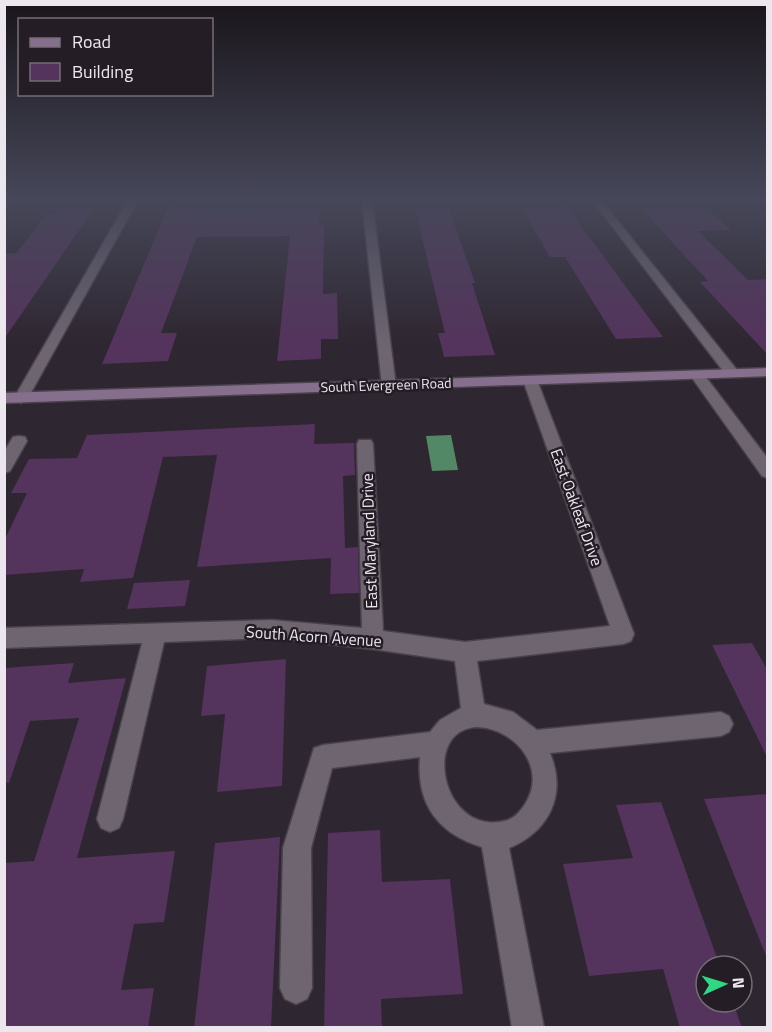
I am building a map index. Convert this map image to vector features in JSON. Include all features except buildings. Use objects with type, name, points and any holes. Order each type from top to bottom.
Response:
[{"type":"street","points":[[21,398],[106,248]]},
{"type":"street","points":[[373,248],[389,386]]},
{"type":"street","points":[[634,248],[732,373]]},
{"type":"street","name":"South Evergreen Road","points":[[4,398],[768,372]]},
{"type":"street","points":[[697,375],[768,472]]},
{"type":"street","name":"East Oakleaf Drive","points":[[530,380],[623,634]]},
{"type":"street","points":[[4,467],[19,441]]},
{"type":"street","name":"East Maryland Drive","points":[[365,444],[373,639]]},
{"type":"street","name":"South Acorn Avenue","points":[[4,638],[272,629],[373,639],[465,652],[623,634]]},
{"type":"street","points":[[110,819],[155,633]]},
{"type":"street","points":[[465,652],[474,715]]},
{"type":"street","points":[[474,715],[506,720],[532,743],[541,760],[545,778],[544,795],[537,812],[526,825],[512,834],[494,837],[477,834],[460,825],[446,812],[436,795],[431,777],[436,743],[446,729],[459,719],[474,715]]},
{"type":"street","points":[[532,743],[721,724]]},
{"type":"street","points":[[296,987],[297,848],[323,757],[436,743]]},
{"type":"street","points":[[494,837],[528,1028]]},
{"type":"shaded area","points":[[451,435],[458,470],[432,471],[426,436]]}]
